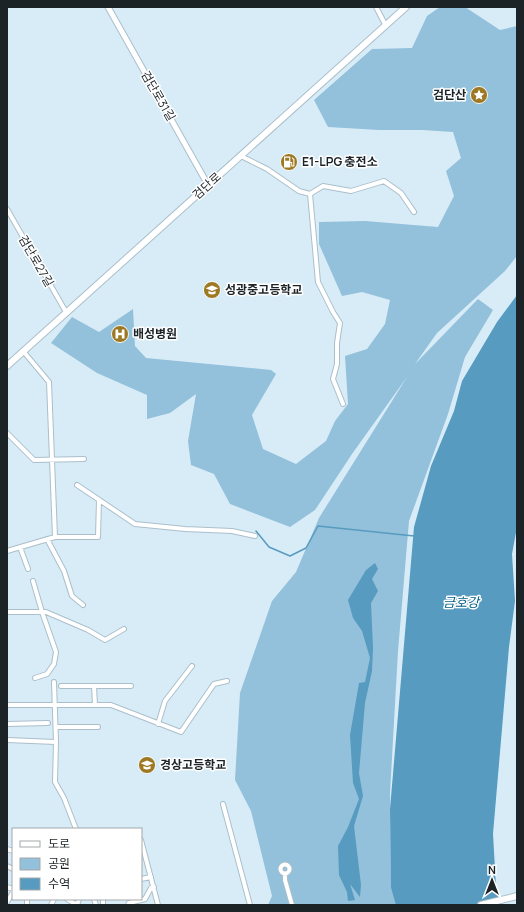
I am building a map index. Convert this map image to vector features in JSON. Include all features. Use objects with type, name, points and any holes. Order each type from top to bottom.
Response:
[{"type":"main road","name":"검단로","points":[[7,366],[406,7]]},
{"type":"main road","points":[[481,905],[517,896]]},
{"type":"street","name":"검단로31길","points":[[108,7],[208,185]]},
{"type":"street","points":[[376,7],[386,26]]},
{"type":"street","points":[[241,156],[267,169],[299,191],[310,194],[324,186],[351,191],[384,181],[401,193],[414,212]]},
{"type":"street","points":[[310,194],[318,282],[333,312],[340,322],[337,342],[337,364],[333,379],[343,404]]},
{"type":"street","name":"검단로27길","points":[[7,210],[66,312]]},
{"type":"street","points":[[23,351],[49,382],[55,537]]},
{"type":"street","points":[[7,433],[34,460],[84,459]]},
{"type":"street","points":[[77,485],[135,524],[185,529],[232,531],[255,536]]},
{"type":"street","points":[[7,551],[55,537],[98,537],[99,500]]},
{"type":"street","points":[[46,539],[64,571],[72,596],[83,605]]},
{"type":"street","points":[[20,547],[28,569]]},
{"type":"street","points":[[33,581],[56,652],[54,664],[47,674],[35,678]]},
{"type":"street","points":[[7,612],[46,612],[88,630],[105,640],[124,629]]},
{"type":"street","points":[[158,724],[165,701],[192,666]]},
{"type":"street","points":[[7,705],[111,705],[181,732],[214,684],[227,680]]},
{"type":"street","points":[[54,682],[56,727],[55,782],[64,798],[76,828]]},
{"type":"street","points":[[61,686],[131,686]]},
{"type":"street","points":[[94,686],[95,705]]},
{"type":"street","points":[[7,724],[48,722]]},
{"type":"street","points":[[56,727],[98,728]]},
{"type":"street","points":[[7,740],[56,742]]},
{"type":"street","points":[[223,804],[250,905]]},
{"type":"street","points":[[142,844],[158,905]]},
{"type":"street","points":[[286,874],[285,880],[292,905]]},
{"type":"street","points":[[142,880],[151,877]]},
{"type":"street","points":[[142,900],[145,899],[151,888],[154,887]]},
{"type":"street","points":[[7,902],[12,893]]},
{"type":"street","points":[[128,905],[129,903],[141,900]]},
{"type":"green space","points":[[440,7],[465,7],[500,30],[517,26],[517,256],[505,271],[437,333],[415,364],[478,299],[493,310],[465,357],[448,414],[409,521],[398,651],[390,793],[391,888],[397,905],[268,905],[272,896],[251,811],[235,780],[240,693],[272,601],[296,572],[319,518],[407,377],[352,454],[315,510],[290,527],[230,504],[214,474],[191,465],[188,441],[196,394],[170,413],[147,419],[147,395],[97,373],[51,343],[72,317],[99,332],[133,309],[135,346],[146,358],[271,370],[276,374],[252,415],[263,449],[296,464],[326,441],[335,421],[348,404],[345,356],[367,349],[385,324],[390,300],[362,292],[342,296],[319,244],[319,222],[365,221],[438,227],[454,196],[446,171],[461,158],[453,132],[328,127],[314,100],[372,49],[412,48],[427,16]]},
{"type":"water","name":"금호강","points":[[517,295],[517,527],[512,554],[515,601],[509,647],[493,834],[496,886],[500,905],[396,905],[391,888],[390,809],[414,527],[431,466],[454,411],[462,381],[497,322]]},
{"type":"water","points":[[375,563],[378,569],[372,579],[378,591],[371,603],[373,648],[372,671],[365,703],[359,773],[363,796],[354,826],[361,885],[360,897],[350,884],[355,900],[348,901],[347,892],[339,875],[338,846],[348,827],[359,799],[353,783],[350,735],[359,683],[365,682],[370,658],[362,631],[353,618],[348,600],[366,570]]},
{"type":"waterway","points":[[256,531],[269,547],[290,556],[306,548],[318,526],[414,536]]},
{"type":"place","name":"검단산","points":[[479,95]]},
{"type":"place","name":"E1-LPG 충전소","points":[[289,162]]},
{"type":"place","name":"성광중고등학교","points":[[212,290]]},
{"type":"place","name":"배성병원","points":[[120,334]]},
{"type":"place","name":"경상고등학교","points":[[147,765]]}]
